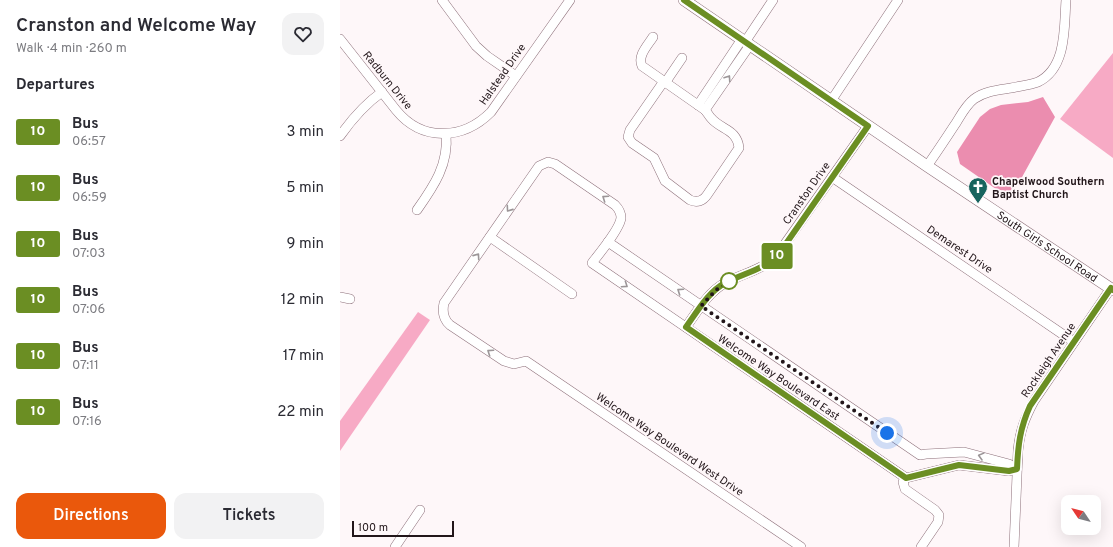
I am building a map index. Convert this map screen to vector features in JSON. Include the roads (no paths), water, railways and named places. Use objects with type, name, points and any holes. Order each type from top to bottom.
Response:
[{"type":"main road","name":"South Girls School Road","points":[[684,0],[927,166],[1112,289]]},
{"type":"street","points":[[442,0],[476,46],[487,56],[516,76]]},
{"type":"street","name":"Halstead Drive","points":[[446,134],[465,130],[476,125],[491,112],[570,0]]},
{"type":"street","points":[[702,107],[773,0]]},
{"type":"street","points":[[831,100],[898,0]]},
{"type":"street","points":[[927,166],[967,107],[976,98],[990,91],[1032,84],[1043,78],[1052,70],[1059,59],[1062,50],[1066,0]]},
{"type":"street","points":[[654,37],[641,55],[640,62],[642,66],[665,82],[702,107],[710,118],[735,135],[738,142],[739,148],[707,195],[701,200],[694,202],[665,181],[654,158],[632,143],[628,137],[630,130],[665,82],[682,58]]},
{"type":"street","name":"Radburn Drive","points":[[340,39],[400,115],[412,125],[427,131],[446,134]]},
{"type":"street","points":[[340,136],[355,116],[382,92]]},
{"type":"street","name":"Cranston Drive","points":[[686,327],[701,306],[725,283],[767,265],[776,258],[868,126]]},
{"type":"street","points":[[417,210],[431,190],[441,171],[445,159],[446,134]]},
{"type":"street","points":[[572,294],[490,237],[539,166],[548,162],[556,164],[615,204],[619,210],[621,219],[608,242],[920,455],[964,452],[1009,464],[1017,469]]},
{"type":"street","name":"Demarest Drive","points":[[832,176],[1074,342]]},
{"type":"street","name":"Welcome Way Boulevard West Drive","points":[[490,237],[444,303],[443,314],[446,321],[450,325],[502,360],[514,364],[526,361],[801,547]]},
{"type":"street","name":"Welcome Way Boulevard East","points":[[608,242],[592,264],[906,478]]},
{"type":"street","name":"Rockleigh Avenue","points":[[1014,547],[1017,469],[1020,435],[1024,420],[1034,401],[1112,289]]},
{"type":"street","points":[[340,297],[350,299]]},
{"type":"street","points":[[921,547],[938,522],[939,516],[935,510],[905,489],[904,482],[906,478],[959,465],[1009,471],[1017,469]]},
{"type":"street","points":[[395,547],[420,510]]},
{"type":"place","name":"Chapelwood Southern Baptist Church","points":[[978,204]]}]
